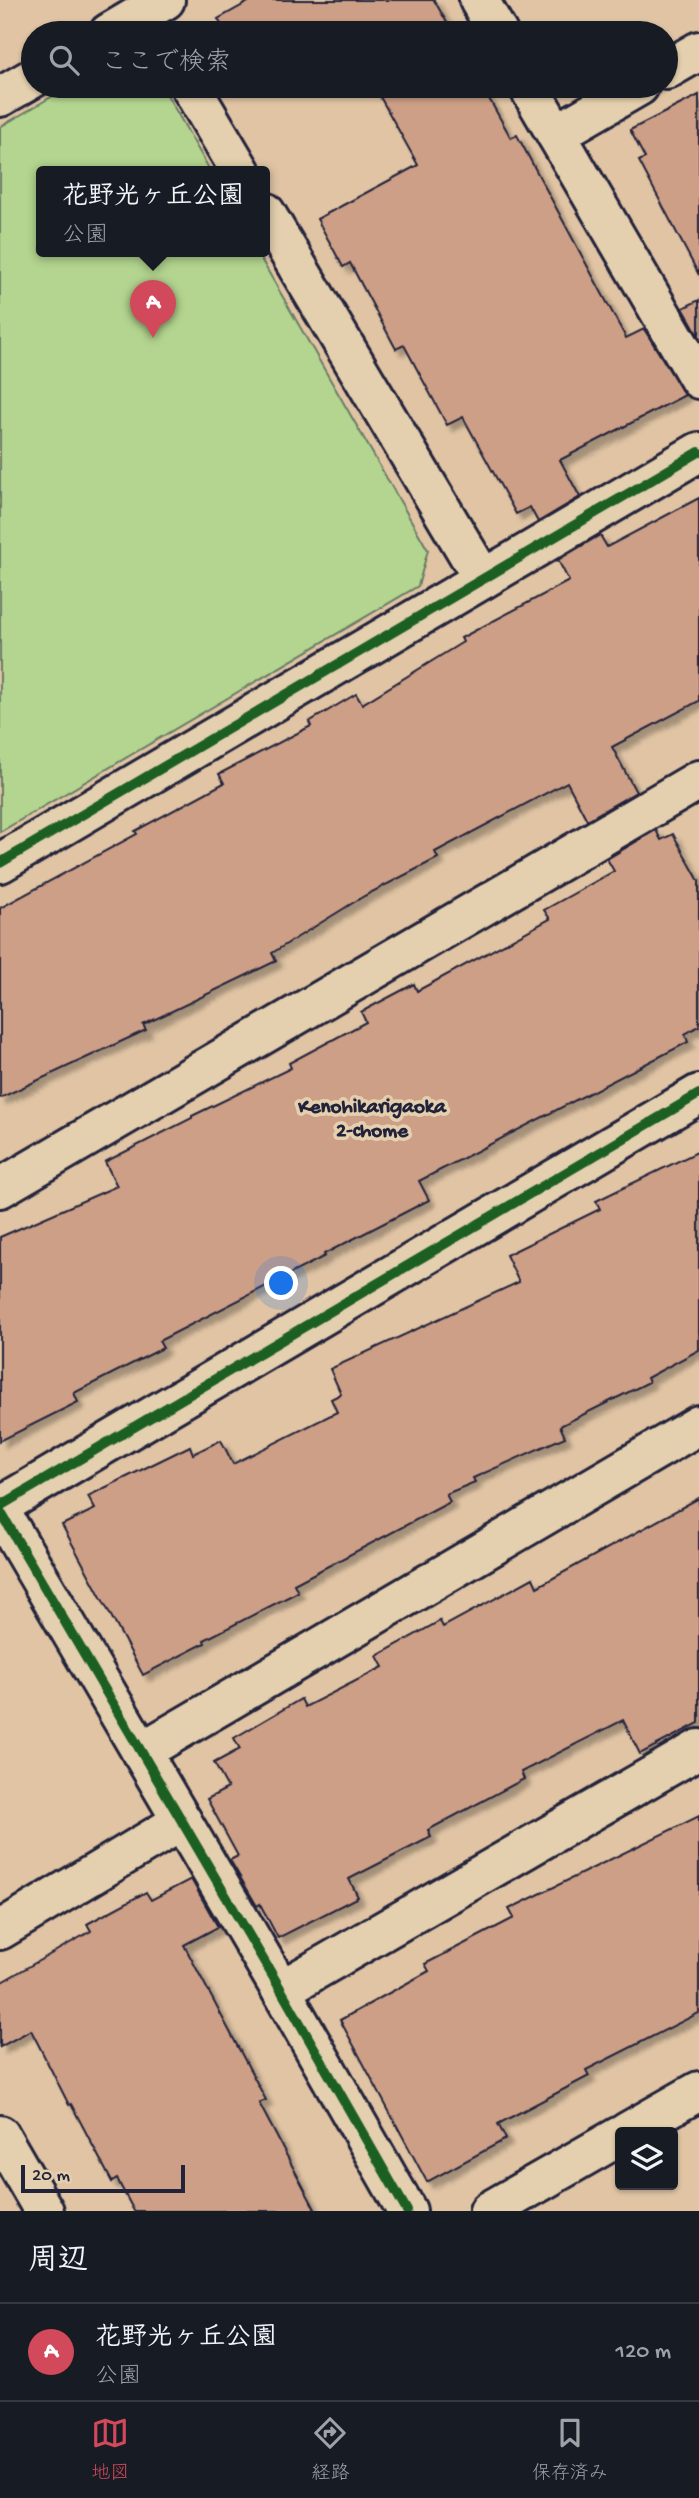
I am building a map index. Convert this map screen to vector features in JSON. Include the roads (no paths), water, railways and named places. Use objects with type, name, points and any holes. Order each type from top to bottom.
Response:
[{"type":"street","points":[[479,0],[491,21]]},
{"type":"street","points":[[678,63],[699,51]]},
{"type":"street","points":[[0,97],[21,85]]},
{"type":"street","points":[[197,98],[237,166]]},
{"type":"street","points":[[535,98],[699,379]]},
{"type":"street","points":[[556,134],[618,98]]},
{"type":"street","points":[[270,220],[482,579]]},
{"type":"street","points":[[0,863],[699,452]]},
{"type":"street","points":[[0,1188],[699,780]]},
{"type":"street","points":[[407,2211],[0,1508],[699,1094]]},
{"type":"street","points":[[141,1752],[699,1425]]},
{"type":"street","points":[[281,1990],[699,1749]]},
{"type":"street","points":[[0,1930],[182,1821]]},
{"type":"street","points":[[636,2127],[699,2091]]},
{"type":"street","points":[[0,2135],[44,2211]]},
{"type":"street","points":[[489,2211],[615,2139]]},
{"type":"place","name":"花野光ヶ丘公園","points":[[153,338]]},
{"type":"district","name":"Kenohikarigaoka 2-chome","points":[[372,1117]]}]
